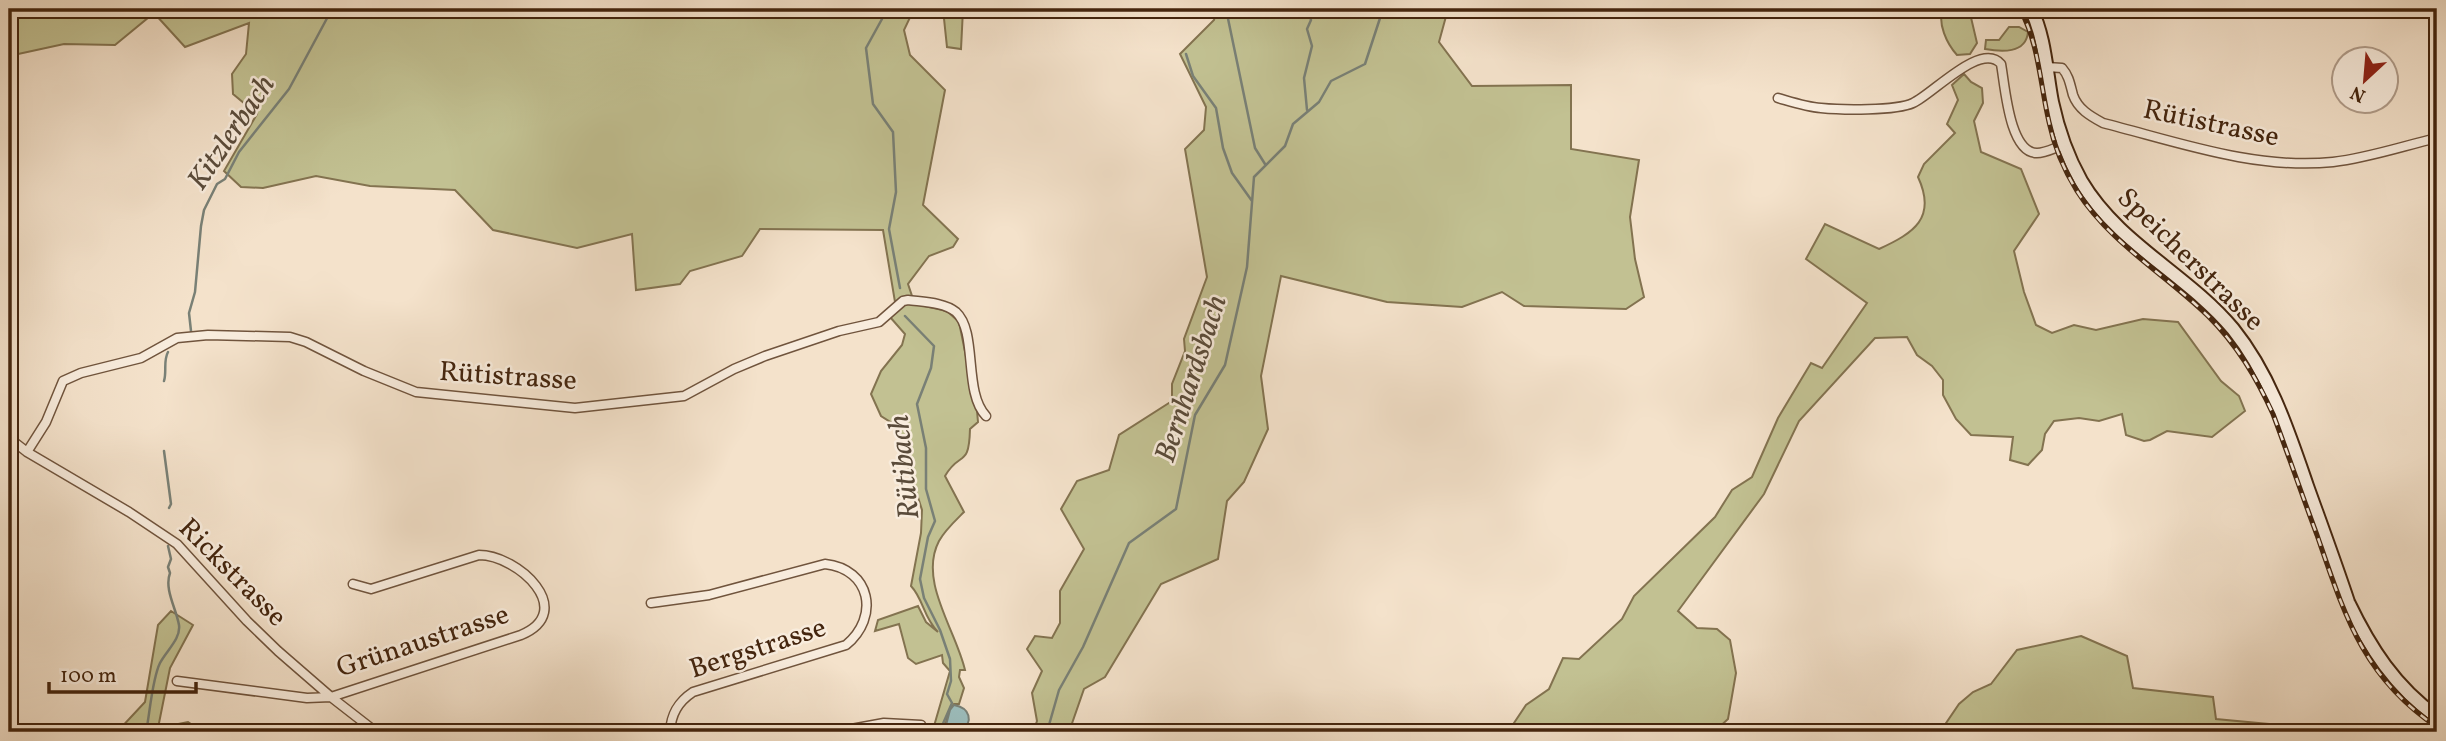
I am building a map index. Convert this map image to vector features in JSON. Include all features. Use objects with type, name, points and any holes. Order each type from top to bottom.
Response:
[{"type":"main road","name":"Speicherstrasse","points":[[2031,9],[2043,46],[2055,114],[2064,145],[2082,183],[2104,214],[2131,240],[2217,312],[2259,366],[2280,411],[2344,590],[2361,628],[2383,665],[2400,685],[2437,717]]},
{"type":"street","points":[[1779,98],[1820,108],[1905,106],[1921,99],[1960,70],[1986,58],[1994,58],[2001,64],[2012,125],[2019,143],[2037,153],[2064,145]]},
{"type":"street","name":"Rütistrasse","points":[[2047,67],[2062,68],[2068,75],[2074,99],[2089,116],[2103,123],[2252,160],[2299,164],[2335,162],[2437,138]]},
{"type":"street","name":"Rütistrasse","points":[[27,452],[46,422],[63,381],[81,373],[141,358],[177,338],[208,334],[290,337],[416,392],[575,408],[684,397],[734,369],[765,356],[839,331],[879,322],[902,301],[908,300],[943,306],[956,313],[962,322],[977,403],[986,416]]},
{"type":"street","name":"Rickstrasse","points":[[9,438],[27,452],[130,512],[177,544],[247,621],[331,697],[376,732]]},
{"type":"street","name":"Grünaustrasse","points":[[177,681],[307,698],[331,697],[521,635],[534,629],[541,621],[545,608],[543,596],[536,585],[511,563],[492,555],[480,555],[371,589],[353,584]]},
{"type":"street","name":"Bergstrasse","points":[[650,603],[709,595],[825,564],[847,570],[859,580],[866,601],[863,624],[846,645],[693,692],[681,700],[675,709],[670,732]]},
{"type":"street","points":[[835,732],[884,723],[921,725]]},
{"type":"shaded area","points":[[9,9],[381,9],[386,17],[439,9],[741,9],[779,16],[788,9],[914,9],[904,30],[910,55],[945,90],[923,205],[958,239],[953,247],[929,256],[908,284],[912,296],[895,302],[883,230],[760,229],[742,256],[690,271],[680,284],[636,290],[632,234],[577,248],[493,230],[455,190],[370,186],[316,176],[263,188],[241,187],[224,171],[257,114],[233,94],[232,74],[246,54],[249,23],[185,47],[154,13],[115,45],[64,44],[9,56]]},
{"type":"shaded area","points":[[943,9],[963,9],[961,49],[947,47]]},
{"type":"shaded area","points":[[1217,9],[1448,9],[1439,42],[1472,86],[1571,85],[1571,149],[1639,160],[1630,217],[1635,259],[1644,297],[1626,309],[1524,306],[1502,292],[1462,307],[1387,302],[1281,276],[1261,376],[1268,429],[1244,482],[1227,501],[1218,559],[1161,584],[1105,677],[1084,689],[1069,732],[1033,732],[1037,721],[1032,693],[1042,671],[1027,649],[1035,636],[1052,638],[1060,623],[1060,591],[1084,549],[1061,509],[1077,481],[1109,470],[1119,435],[1172,401],[1172,384],[1185,351],[1184,339],[1207,277],[1185,149],[1204,130],[1206,107],[1180,54],[1214,20]]},
{"type":"shaded area","points":[[1943,9],[1969,9],[1977,43],[1970,54],[1957,55],[1950,45],[1942,27]]},
{"type":"shaded area","points":[[2009,27],[2019,27],[2028,32],[2023,44],[2005,51],[1985,49],[1986,40],[1999,40]]},
{"type":"shaded area","points":[[1964,74],[1982,88],[1983,103],[1974,121],[1981,152],[2021,169],[2039,214],[2014,251],[2036,325],[2052,333],[2074,325],[2096,330],[2143,319],[2178,322],[2221,381],[2239,396],[2245,411],[2212,437],[2167,431],[2144,441],[2126,435],[2122,414],[2099,421],[2079,418],[2054,421],[2045,434],[2042,450],[2028,465],[2010,460],[2013,437],[1971,435],[1956,419],[1943,395],[1943,380],[1932,366],[1917,355],[1907,337],[1875,338],[1799,421],[1764,494],[1678,611],[1697,628],[1717,629],[1730,640],[1736,673],[1728,719],[1714,732],[1508,732],[1526,705],[1549,689],[1563,658],[1579,659],[1622,619],[1634,596],[1715,517],[1732,490],[1752,477],[1778,418],[1811,363],[1822,368],[1867,303],[1806,259],[1825,224],[1879,249],[1903,237],[1919,222],[1925,203],[1918,177],[1924,164],[1955,133],[1947,124],[1958,100],[1952,85]]},
{"type":"shaded area","points":[[911,303],[947,311],[959,322],[978,422],[970,429],[966,455],[950,468],[945,476],[964,512],[941,537],[934,556],[936,589],[965,670],[960,670],[959,677],[964,688],[959,704],[954,704],[950,709],[944,729],[934,726],[950,671],[943,663],[942,655],[916,664],[908,658],[899,624],[875,631],[878,620],[918,606],[926,622],[938,632],[911,586],[921,533],[922,510],[895,425],[881,416],[871,394],[881,371],[902,345],[905,334],[890,317],[903,305]]},
{"type":"shaded area","points":[[171,611],[193,625],[170,668],[158,728],[188,722],[203,732],[117,732],[145,702],[158,625]]},
{"type":"shaded area","points":[[2081,636],[2127,656],[2133,688],[2213,697],[2216,719],[2355,732],[1940,732],[1959,704],[1973,692],[1991,684],[2017,650]]},
{"type":"water","points":[[954,705],[964,709],[969,719],[961,732],[949,732],[945,729]]},
{"type":"waterway","name":"Kitzlerbach","points":[[191,331],[189,313],[195,292],[204,210],[217,184],[225,179],[239,152],[289,89],[332,9]]},
{"type":"waterway","name":"Rütibach","points":[[880,9],[882,19],[866,48],[873,104],[893,132],[896,192],[889,229],[900,288]]},
{"type":"waterway","points":[[1226,9],[1255,148],[1265,164]]},
{"type":"waterway","points":[[1307,110],[1304,78],[1312,46],[1307,29],[1311,20],[1308,9]]},
{"type":"waterway","name":"Bernhardsbach","points":[[1047,732],[1059,690],[1083,647],[1129,543],[1176,509],[1195,415],[1225,365],[1247,267],[1254,177],[1285,146],[1293,124],[1319,102],[1331,81],[1365,64],[1383,9]]},
{"type":"waterway","points":[[1186,54],[1193,76],[1216,108],[1223,148],[1232,173],[1252,201]]},
{"type":"waterway","name":"Rütibach","points":[[905,316],[934,346],[931,368],[917,404],[926,448],[926,489],[935,521],[928,537],[920,579],[924,598],[940,630],[950,659],[951,681],[947,694],[952,703],[942,726],[945,732]]},
{"type":"waterway","name":"Kitzlerbach","points":[[164,381],[168,352]]},
{"type":"waterway","name":"Kitzlerbach","points":[[164,451],[171,504],[169,508]]},
{"type":"waterway","name":"Kitzlerbach","points":[[146,732],[157,670],[179,630],[168,585],[171,559],[168,546]]},
{"type":"railway","points":[[2020,9],[2035,50],[2054,140],[2072,183],[2105,227],[2208,316],[2245,362],[2273,414],[2337,592],[2360,643],[2391,687],[2437,727]]}]
